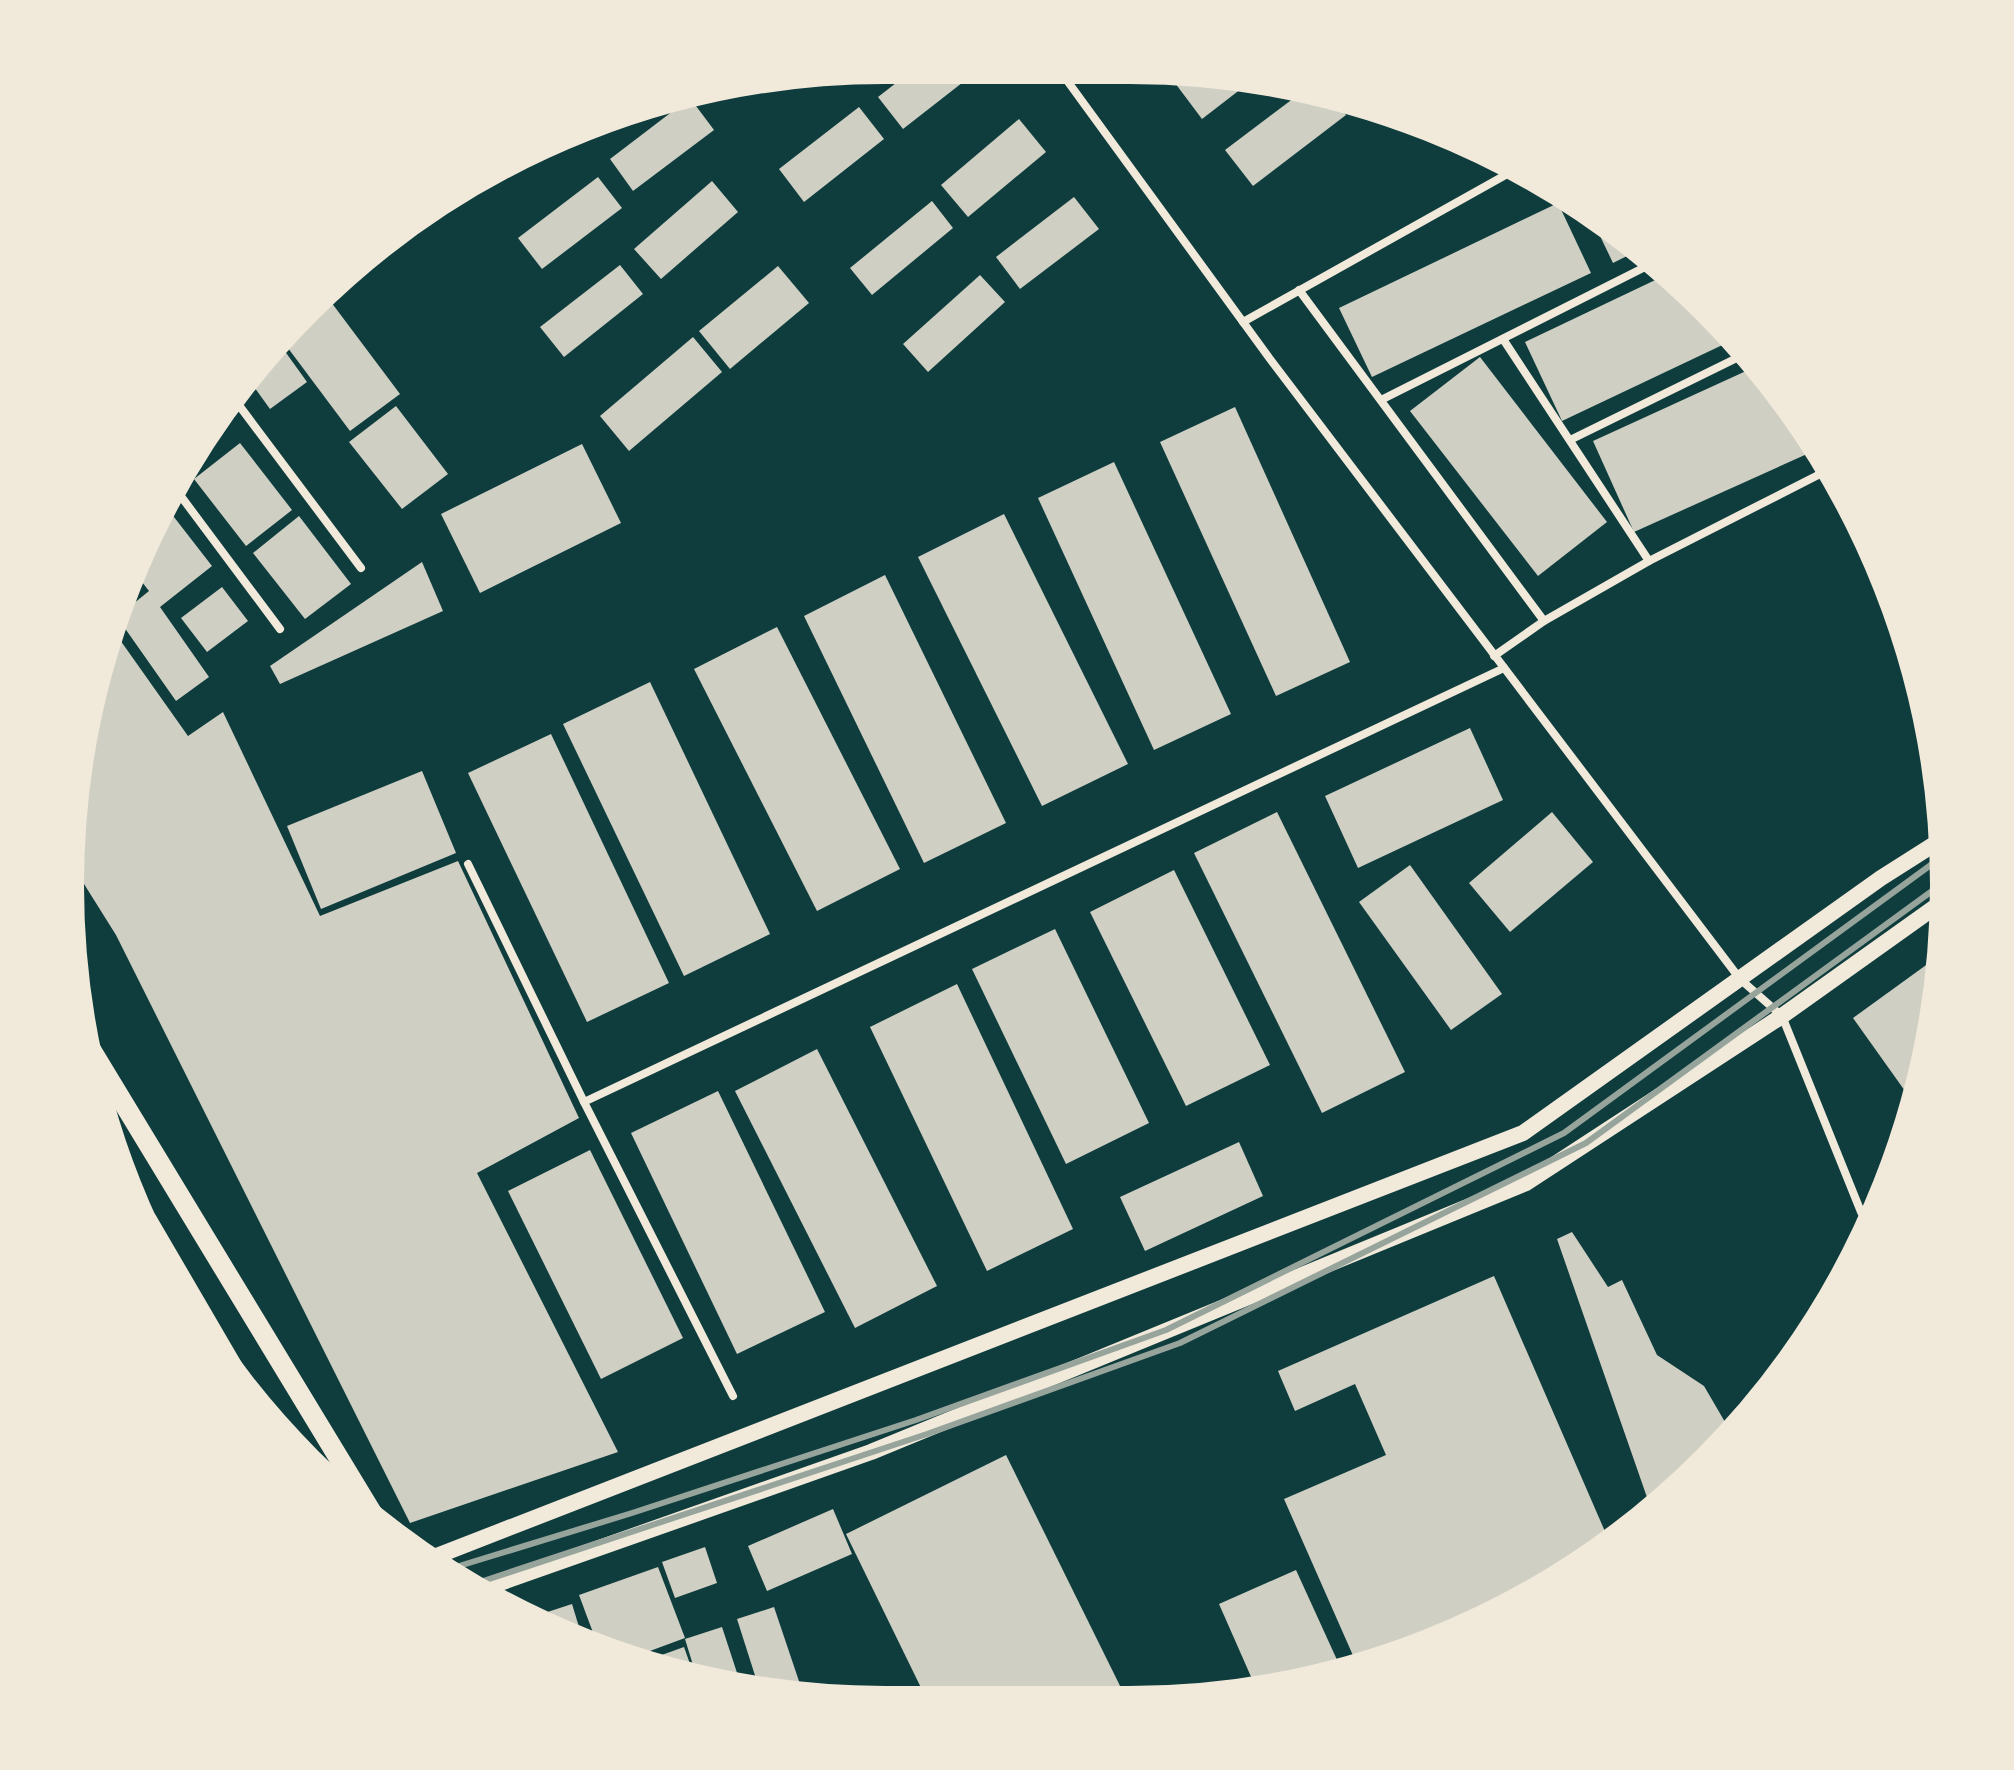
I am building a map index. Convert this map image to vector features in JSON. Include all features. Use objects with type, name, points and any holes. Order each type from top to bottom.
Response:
[{"type":"main road","points":[[441,1554],[1523,1133],[1881,878],[1931,847]]},
{"type":"main road","points":[[493,1585],[871,1452],[1526,1183],[1782,1016],[1931,910]]},
{"type":"main road","points":[[104,1071],[359,1492]]},
{"type":"street","points":[[1068,82],[1243,322],[1740,979],[1782,1016],[1861,1213]]},
{"type":"street","points":[[1243,322],[1504,176]]},
{"type":"street","points":[[1381,400],[1643,268]]},
{"type":"street","points":[[1299,290],[1544,621]]},
{"type":"street","points":[[1503,339],[1649,561]]},
{"type":"street","points":[[1570,440],[1735,359]]},
{"type":"street","points":[[240,407],[361,568]]},
{"type":"street","points":[[1494,656],[1544,621],[1649,561],[1818,475]]},
{"type":"street","points":[[182,498],[280,629]]},
{"type":"street","points":[[584,1102],[1504,668]]},
{"type":"street","points":[[468,864],[733,1396]]},
{"type":"building","points":[[897,82],[963,82],[903,129],[878,97]]},
{"type":"building","points":[[1176,84],[1240,90],[1202,119]]},
{"type":"building","points":[[1293,99],[1337,109],[1346,115],[1253,186],[1225,150]]},
{"type":"building","points":[[695,105],[714,130],[633,191],[610,159],[677,109]]},
{"type":"building","points":[[859,107],[884,139],[804,202],[779,169]]},
{"type":"building","points":[[1019,119],[1046,152],[968,217],[941,185]]},
{"type":"building","points":[[598,177],[622,208],[542,269],[518,238]]},
{"type":"building","points":[[712,181],[738,212],[661,279],[634,249]]},
{"type":"building","points":[[1074,197],[1099,229],[1020,289],[996,257]]},
{"type":"building","points":[[932,201],[953,228],[872,295],[850,268]]},
{"type":"building","points":[[1555,205],[1560,208],[1591,273],[1372,377],[1339,308]]},
{"type":"building","points":[[1599,235],[1627,256],[1613,263]]},
{"type":"building","points":[[620,265],[643,294],[564,357],[540,327]]},
{"type":"building","points":[[778,266],[809,303],[730,369],[699,331]]},
{"type":"building","points":[[980,275],[1005,302],[928,372],[903,344]]},
{"type":"building","points":[[1656,280],[1723,345],[1562,421],[1525,342]]},
{"type":"building","points":[[332,303],[400,394],[350,431],[288,348]]},
{"type":"building","points":[[693,337],[722,372],[629,451],[600,416]]},
{"type":"building","points":[[285,352],[307,382],[270,409],[255,388]]},
{"type":"building","points":[[1480,357],[1607,522],[1538,576],[1410,411]]},
{"type":"building","points":[[1746,371],[1806,454],[1634,532],[1593,441]]},
{"type":"building","points":[[396,406],[448,474],[402,509],[349,442]]},
{"type":"building","points":[[1235,407],[1350,662],[1276,696],[1160,442]]},
{"type":"building","points":[[240,443],[292,510],[246,546],[194,479]]},
{"type":"building","points":[[582,444],[621,523],[480,593],[441,514]]},
{"type":"building","points":[[1114,462],[1231,714],[1154,750],[1038,498]]},
{"type":"building","points":[[1004,514],[1128,764],[1042,806],[918,557]]},
{"type":"building","points":[[173,515],[212,566],[160,607],[209,677],[176,701],[125,628],[134,603],[149,591],[142,582]]},
{"type":"building","points":[[299,516],[351,584],[305,619],[253,553]]},
{"type":"building","points":[[422,562],[443,611],[280,684],[270,666]]},
{"type":"building","points":[[885,575],[1006,823],[924,863],[804,616]]},
{"type":"building","points":[[222,587],[248,621],[207,652],[181,618]]},
{"type":"building","points":[[777,627],[900,869],[817,911],[694,669]]},
{"type":"building","points":[[121,641],[188,736],[223,712],[320,916],[458,861],[579,1118],[477,1173],[618,1452],[410,1523],[116,935],[82,881],[89,780],[97,728]]},
{"type":"building","points":[[650,682],[770,934],[684,976],[563,724]]},
{"type":"building","points":[[1470,728],[1503,800],[1358,868],[1325,796]]},
{"type":"building","points":[[551,734],[669,983],[587,1022],[468,773]]},
{"type":"building","points":[[422,771],[456,853],[321,909],[287,826]]},
{"type":"building","points":[[1277,812],[1405,1072],[1322,1113],[1194,853]]},
{"type":"building","points":[[1552,812],[1593,862],[1510,932],[1469,883]]},
{"type":"building","points":[[1410,865],[1502,994],[1451,1030],[1359,902]]},
{"type":"building","points":[[1174,870],[1270,1065],[1186,1106],[1090,912]]},
{"type":"building","points":[[1055,929],[1149,1123],[1066,1164],[972,969]]},
{"type":"building","points":[[1927,964],[1917,1042],[1905,1091],[1853,1018]]},
{"type":"building","points":[[957,984],[1073,1229],[987,1271],[870,1027]]},
{"type":"building","points":[[817,1049],[937,1286],[855,1328],[735,1091]]},
{"type":"building","points":[[718,1091],[825,1312],[737,1354],[631,1133]]},
{"type":"building","points":[[1239,1142],[1263,1196],[1145,1251],[1120,1197]]},
{"type":"building","points":[[590,1150],[683,1338],[601,1379],[508,1191]]},
{"type":"building","points":[[1572,1232],[1608,1287],[1622,1280],[1657,1355],[1704,1386],[1725,1422],[1647,1498],[1557,1239]]},
{"type":"building","points":[[1494,1276],[1605,1531],[1575,1553],[1484,1605],[1436,1627],[1353,1656],[1284,1499],[1386,1455],[1355,1384],[1295,1411],[1278,1371]]},
{"type":"building","points":[[1006,1455],[1121,1688],[921,1688],[846,1534]]},
{"type":"building","points":[[833,1509],[852,1554],[767,1591],[748,1546]]},
{"type":"building","points":[[705,1547],[717,1583],[675,1598],[662,1562]]},
{"type":"building","points":[[658,1567],[685,1638],[648,1652],[593,1632],[579,1595]]},
{"type":"building","points":[[1296,1570],[1337,1661],[1252,1678],[1219,1604]]},
{"type":"building","points":[[572,1604],[579,1627],[578,1627],[546,1612]]},
{"type":"building","points":[[774,1607],[800,1683],[756,1677],[737,1619]]},
{"type":"building","points":[[722,1627],[738,1674],[693,1665],[685,1639]]},
{"type":"building","points":[[684,1647],[690,1664],[677,1661],[660,1656]]},
{"type":"railway","points":[[460,1566],[916,1420],[1166,1330],[1564,1133],[1931,865]]},
{"type":"railway","points":[[484,1581],[927,1434],[1180,1343],[1586,1143],[1932,891]]}]
